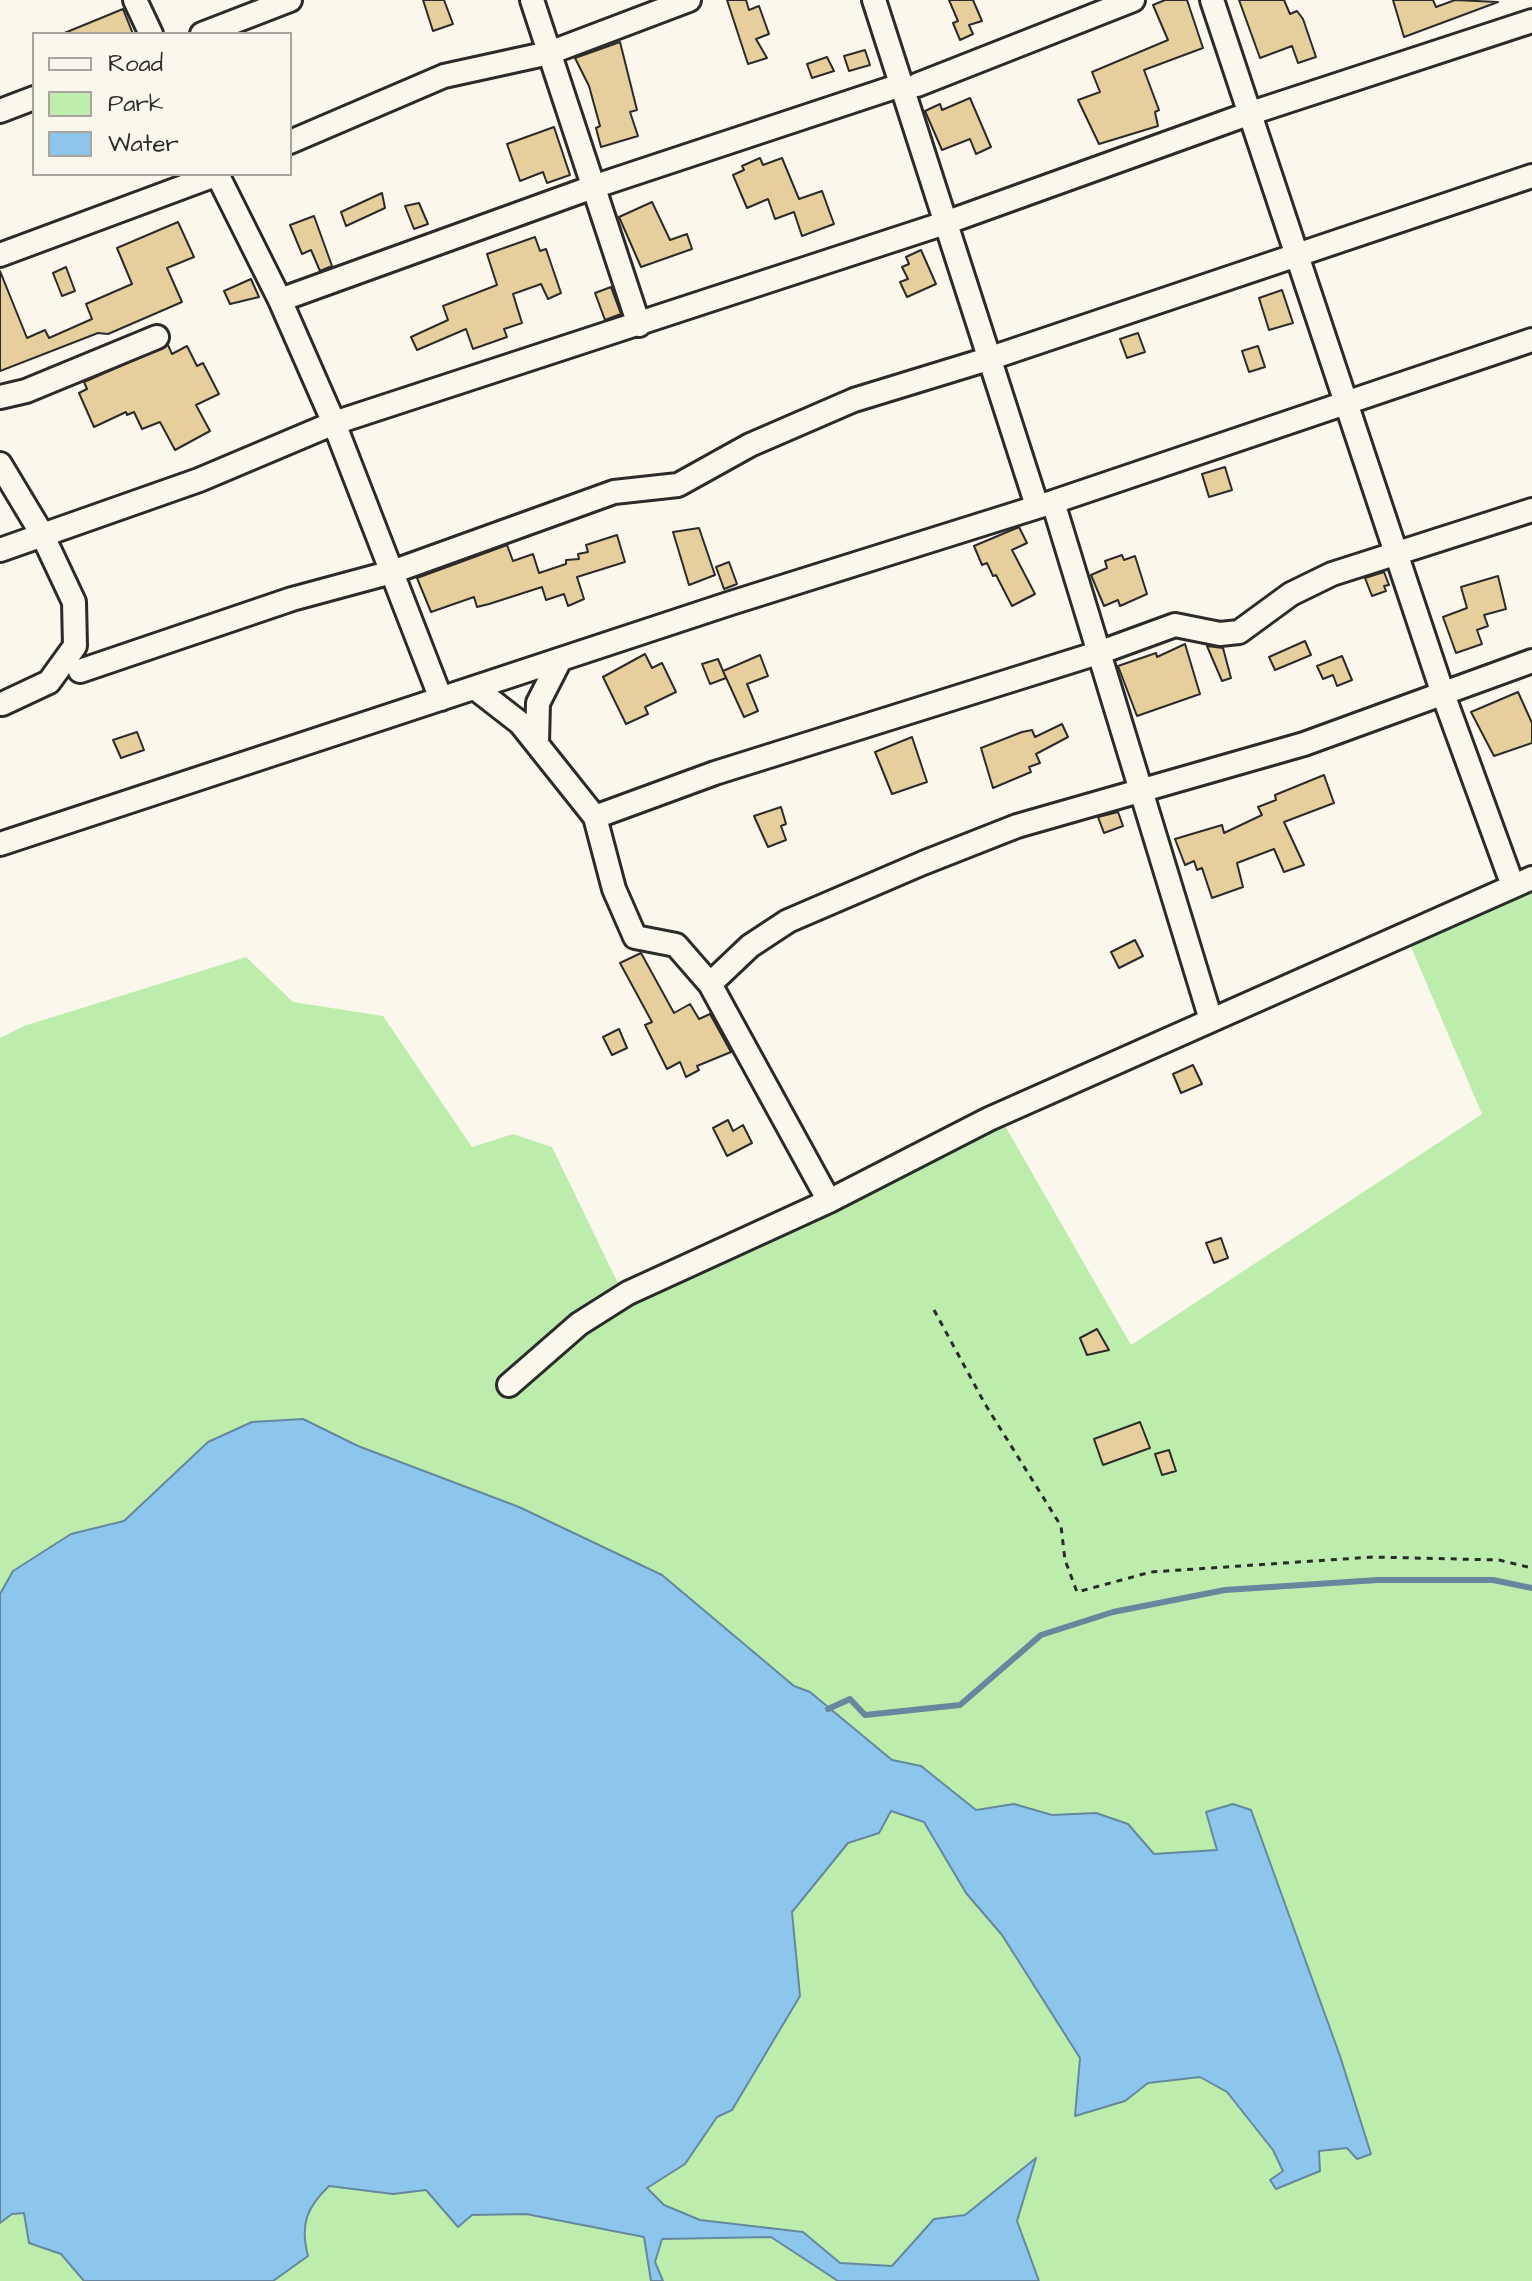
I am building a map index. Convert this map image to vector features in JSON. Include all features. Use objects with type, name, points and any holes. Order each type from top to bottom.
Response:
[{"type":"street","points":[[135,0],[150,32]]},
{"type":"street","points":[[207,32],[290,0]]},
{"type":"street","points":[[532,0],[639,325]]},
{"type":"street","points":[[292,141],[444,76],[549,53],[689,0]]},
{"type":"street","points":[[862,0],[909,85],[907,141],[945,223]]},
{"type":"street","points":[[874,0],[988,359],[1101,652],[1211,1020]]},
{"type":"street","points":[[280,300],[593,187],[909,85],[1133,0]]},
{"type":"street","points":[[509,1385],[579,1324],[628,1293],[829,1201],[989,1119],[1523,882],[1443,694],[1212,0]]},
{"type":"street","points":[[0,550],[199,480],[334,423],[945,223],[1248,114],[1532,21]]},
{"type":"street","points":[[0,111],[32,99]]},
{"type":"street","points":[[0,255],[212,176]]},
{"type":"street","points":[[218,176],[280,300],[334,423],[441,699]]},
{"type":"street","points":[[80,671],[292,599],[392,572],[614,492],[678,485],[750,445],[854,400],[988,359],[1532,176]]},
{"type":"street","points":[[0,397],[26,391],[157,337]]},
{"type":"street","points":[[0,844],[1045,504],[1532,340]]},
{"type":"street","points":[[0,464],[42,534],[74,602],[75,646],[49,682],[2,704]]},
{"type":"street","points":[[595,817],[715,773],[1101,652],[1175,625],[1220,634],[1239,632],[1291,594],[1332,574],[1532,510]]},
{"type":"street","points":[[537,743],[538,703],[560,660]]},
{"type":"street","points":[[710,984],[750,946],[788,921],[1017,826],[1304,744],[1443,694],[1503,668],[1532,661]]},
{"type":"street","points":[[475,688],[520,723],[595,817],[614,889],[635,937],[676,945],[710,984],[829,1201]]},
{"type":"path","points":[[934,1310],[985,1404],[1061,1526],[1065,1560],[1077,1592],[1151,1572],[1373,1557],[1499,1560],[1532,1568]]},
{"type":"green space","points":[[1532,887],[1532,2281],[0,2281],[0,1038],[24,1026],[246,957],[293,1002],[383,1016],[472,1147],[513,1134],[552,1147],[627,1302],[1004,1124],[1131,1345],[1482,1114],[1409,942]]},
{"type":"water","points":[[303,1419],[358,1446],[519,1507],[662,1575],[794,1686],[810,1692],[892,1760],[921,1766],[976,1810],[1014,1804],[1052,1815],[1096,1813],[1128,1824],[1154,1854],[1217,1850],[1206,1812],[1233,1804],[1251,1810],[1340,2056],[1371,2154],[1357,2159],[1347,2148],[1319,2151],[1320,2171],[1276,2189],[1270,2180],[1283,2171],[1273,2150],[1227,2092],[1200,2077],[1148,2083],[1125,2101],[1075,2116],[1080,2058],[1002,1935],[966,1893],[924,1822],[891,1811],[879,1833],[848,1843],[792,1912],[800,1996],[732,2110],[717,2117],[685,2164],[647,2188],[664,2205],[700,2220],[803,2232],[840,2263],[892,2266],[934,2219],[965,2215],[1036,2158],[1017,2221],[1039,2281],[838,2281],[771,2237],[662,2239],[655,2262],[663,2281],[651,2281],[644,2237],[526,2214],[472,2215],[458,2227],[426,2190],[393,2194],[329,2186],[315,2202],[307,2218],[305,2235],[308,2256],[273,2281],[84,2281],[61,2254],[29,2243],[24,2213],[12,2214],[0,2223],[0,1594],[13,1571],[71,1534],[124,1521],[208,1442],[252,1422]]},
{"type":"building","points":[[423,0],[444,0],[453,24],[433,31]]},
{"type":"building","points":[[727,0],[746,0],[749,10],[759,6],[769,34],[756,39],[767,58],[748,64]]},
{"type":"building","points":[[949,0],[973,0],[982,21],[969,25],[973,34],[960,40],[953,23],[958,21]]},
{"type":"building","points":[[1165,0],[1187,0],[1203,48],[1144,70],[1159,110],[1155,112],[1158,126],[1099,144],[1078,100],[1100,92],[1092,72],[1168,40],[1153,5]]},
{"type":"building","points":[[1239,0],[1284,0],[1290,14],[1297,11],[1303,19],[1316,57],[1298,63],[1292,46],[1260,58]]},
{"type":"building","points":[[1393,0],[1433,0],[1436,7],[1455,0],[1498,2],[1404,37]]},
{"type":"building","points":[[123,9],[132,32],[67,32]]},
{"type":"building","points":[[620,42],[637,110],[630,112],[638,136],[601,147],[596,128],[600,126],[589,86],[575,58]]},
{"type":"building","points":[[865,50],[870,65],[849,71],[844,56]]},
{"type":"building","points":[[827,57],[834,71],[812,78],[807,64]]},
{"type":"building","points":[[970,98],[991,147],[976,154],[970,139],[942,150],[925,111],[940,104],[942,110]]},
{"type":"building","points":[[554,127],[570,175],[547,183],[543,172],[520,181],[507,144]]},
{"type":"building","points":[[760,158],[763,165],[782,158],[799,199],[822,191],[834,224],[802,236],[794,212],[775,219],[768,199],[747,208],[733,175],[744,170],[742,166]]},
{"type":"building","points":[[382,193],[385,208],[346,226],[341,212]]},
{"type":"building","points":[[652,202],[670,240],[687,234],[692,249],[641,267],[619,217]]},
{"type":"building","points":[[419,203],[428,224],[414,229],[405,206]]},
{"type":"building","points":[[314,216],[332,266],[320,271],[311,250],[302,254],[290,225]]},
{"type":"building","points":[[178,222],[194,257],[167,268],[182,302],[108,334],[98,333],[0,371],[0,271],[27,338],[45,330],[49,338],[92,319],[86,304],[132,284],[117,248]]},
{"type":"building","points":[[535,237],[540,251],[546,249],[561,293],[548,299],[541,284],[513,294],[522,323],[504,329],[507,337],[473,349],[466,329],[417,350],[411,337],[448,320],[443,306],[497,285],[487,254]]},
{"type":"building","points":[[921,250],[936,284],[907,297],[900,282],[908,279],[902,267],[909,264],[906,257]]},
{"type":"building","points":[[66,267],[75,291],[62,296],[53,273]]},
{"type":"building","points":[[251,279],[259,297],[230,304],[224,291]]},
{"type":"building","points":[[611,287],[621,314],[605,320],[595,293]]},
{"type":"building","points":[[1282,290],[1293,323],[1269,330],[1259,298]]},
{"type":"building","points":[[1138,333],[1145,352],[1127,358],[1120,339]]},
{"type":"building","points":[[168,345],[172,354],[187,346],[197,366],[203,363],[219,394],[196,405],[210,431],[175,450],[160,422],[142,429],[134,412],[127,415],[126,412],[94,427],[79,393],[87,389],[84,382]]},
{"type":"building","points":[[1258,346],[1265,367],[1249,372],[1242,351]]},
{"type":"building","points":[[1225,467],[1232,490],[1209,497],[1202,474]]},
{"type":"building","points":[[1019,527],[1027,543],[1012,550],[1035,594],[1012,606],[996,575],[993,576],[987,563],[982,565],[974,546]]},
{"type":"building","points":[[699,528],[715,575],[689,585],[673,532]]},
{"type":"building","points":[[617,535],[625,562],[577,577],[584,599],[568,606],[564,594],[546,600],[542,587],[477,607],[474,597],[431,612],[417,578],[507,545],[513,561],[533,554],[539,573],[566,564],[566,560],[579,559],[578,554],[588,552],[586,545]]},
{"type":"building","points":[[1122,555],[1124,560],[1135,556],[1147,594],[1120,606],[1118,600],[1104,606],[1091,575],[1107,568],[1105,561]]},
{"type":"building","points":[[729,562],[737,584],[724,589],[716,567]]},
{"type":"building","points":[[1384,572],[1389,585],[1384,586],[1386,591],[1372,596],[1365,578]]},
{"type":"building","points":[[1498,576],[1506,609],[1484,615],[1488,626],[1477,630],[1482,644],[1456,653],[1443,617],[1467,608],[1461,587]]},
{"type":"building","points":[[1305,641],[1311,655],[1275,670],[1269,657]]},
{"type":"building","points":[[1185,644],[1200,694],[1137,716],[1118,666],[1156,653],[1157,657]]},
{"type":"building","points":[[1207,646],[1223,648],[1231,678],[1222,681]]},
{"type":"building","points":[[645,654],[652,668],[662,663],[676,692],[645,707],[648,714],[626,724],[603,677]]},
{"type":"building","points":[[760,655],[768,676],[747,684],[758,711],[744,717],[723,671]]},
{"type":"building","points":[[1342,656],[1352,680],[1337,686],[1333,675],[1323,679],[1317,666]]},
{"type":"building","points":[[718,659],[726,678],[710,684],[702,664]]},
{"type":"building","points":[[1518,692],[1532,723],[1532,743],[1494,756],[1471,712]]},
{"type":"building","points":[[1062,724],[1068,737],[1036,754],[1040,763],[1029,767],[1031,772],[993,788],[981,748],[1022,732],[1032,730],[1035,737]]},
{"type":"building","points":[[137,732],[144,750],[121,758],[113,740]]},
{"type":"building","points":[[912,737],[927,782],[892,794],[875,752]]},
{"type":"building","points":[[1324,775],[1334,803],[1284,822],[1304,865],[1284,872],[1274,849],[1237,863],[1243,887],[1212,898],[1202,868],[1197,870],[1194,861],[1185,865],[1175,839],[1222,825],[1224,833],[1262,815],[1258,807],[1276,800],[1275,795]]},
{"type":"building","points":[[781,807],[786,824],[781,826],[786,840],[768,847],[754,816]]},
{"type":"building","points":[[1118,812],[1123,826],[1104,833],[1098,817]]},
{"type":"building","points":[[1135,940],[1143,956],[1119,968],[1111,952]]},
{"type":"building","points":[[641,953],[674,1013],[690,1004],[699,1019],[710,1014],[731,1052],[697,1066],[699,1070],[686,1077],[680,1062],[667,1069],[645,1025],[652,1022],[620,963]]},
{"type":"building","points":[[619,1029],[627,1048],[612,1055],[603,1037]]},
{"type":"building","points":[[1193,1065],[1202,1084],[1181,1093],[1173,1074]]},
{"type":"building","points":[[728,1120],[733,1131],[743,1125],[752,1143],[727,1156],[713,1128]]},
{"type":"building","points":[[1221,1238],[1228,1258],[1214,1263],[1206,1243]]},
{"type":"building","points":[[1097,1329],[1109,1350],[1087,1355],[1080,1338]]},
{"type":"building","points":[[1140,1422],[1150,1448],[1103,1465],[1094,1439]]},
{"type":"building","points":[[1169,1450],[1176,1471],[1162,1475],[1155,1454]]},
{"type":"waterway","points":[[828,1709],[850,1699],[865,1715],[960,1705],[1041,1635],[1113,1612],[1225,1590],[1378,1580],[1493,1580],[1532,1588]]}]
